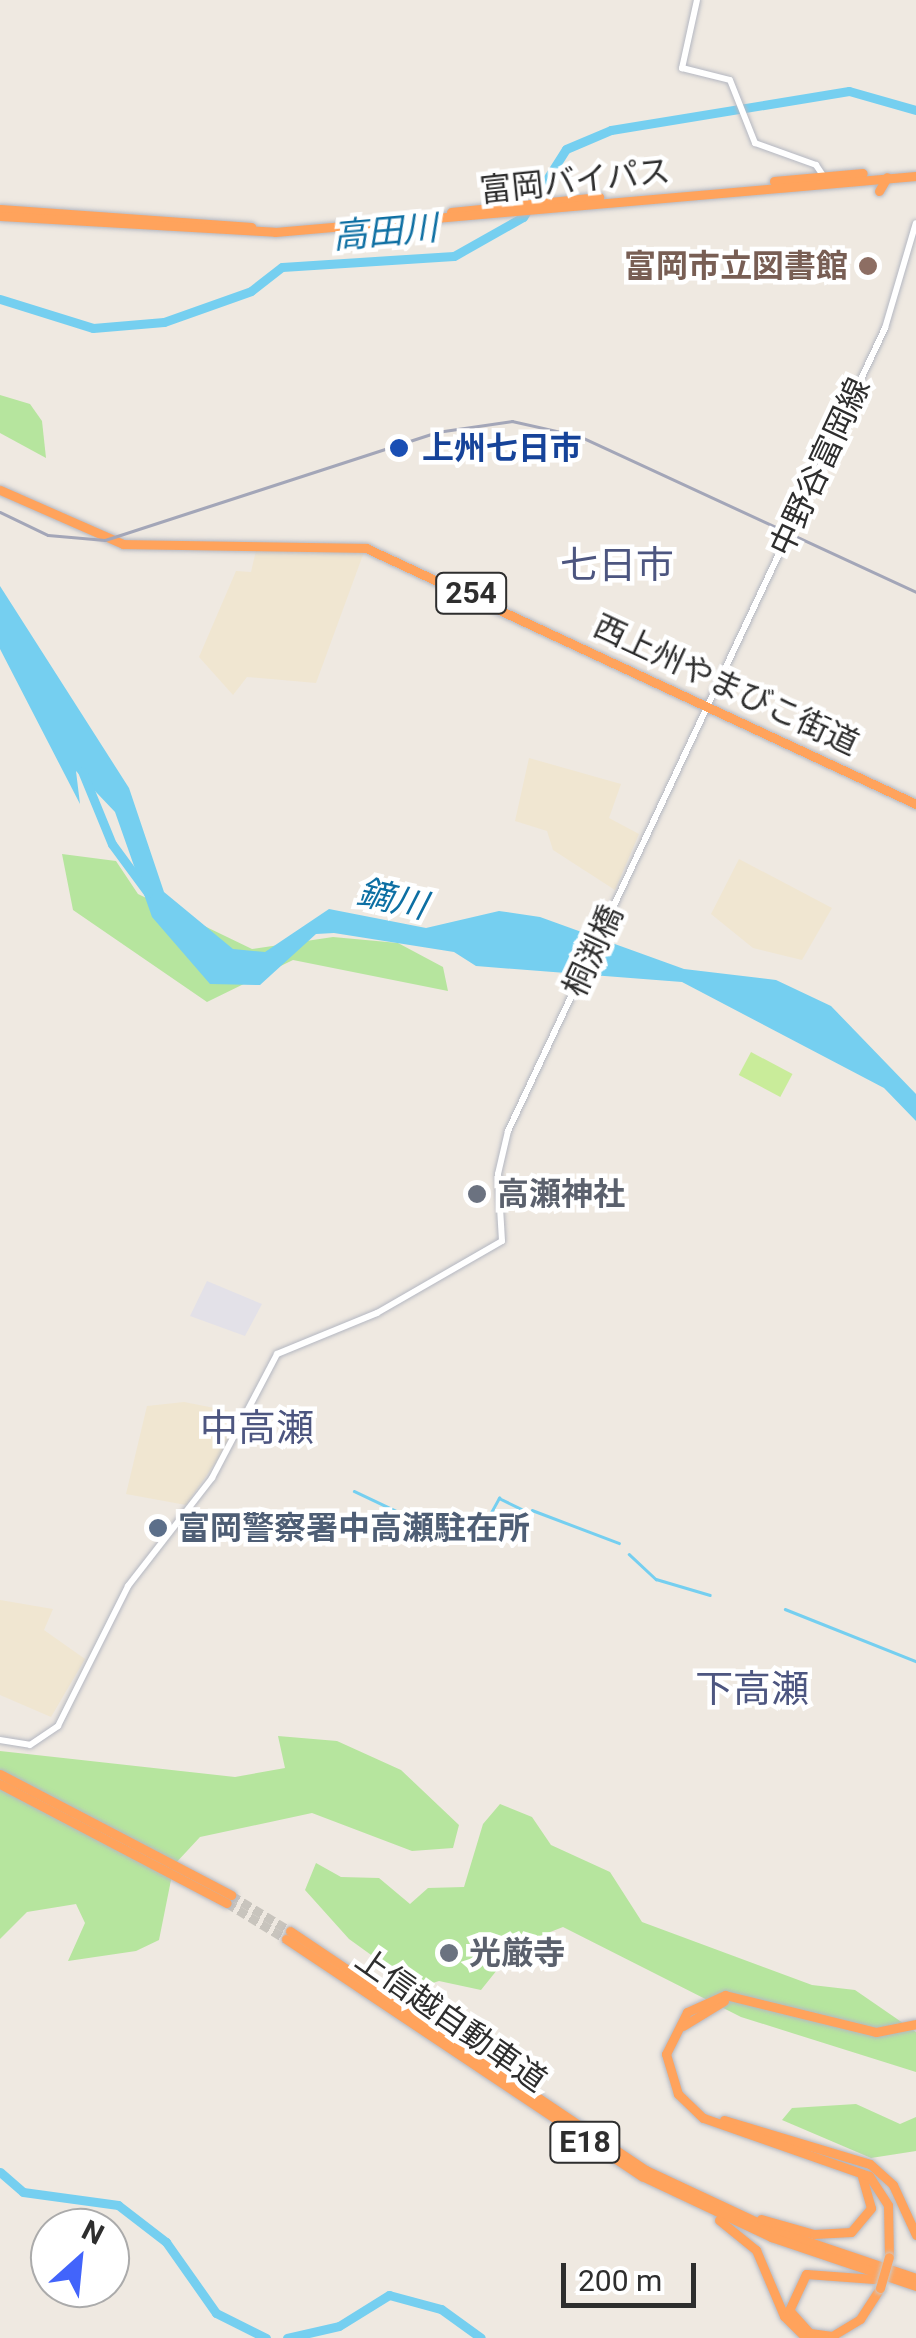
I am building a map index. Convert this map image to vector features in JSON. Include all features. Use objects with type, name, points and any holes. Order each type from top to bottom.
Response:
[{"type":"highway","name":"富岡バイパス","points":[[549,205],[916,174]]},
{"type":"highway","name":"富岡バイパス","points":[[0,213],[256,227],[465,214],[800,178],[916,174]]},
{"type":"highway","points":[[879,191],[887,177]]},
{"type":"highway","name":"西上州やまびこ街道","points":[[0,490],[123,544],[366,548],[709,704],[916,804]]},
{"type":"highway","points":[[0,1774],[229,1899],[0,1784]]},
{"type":"highway","name":"上信越自動車道","points":[[916,2278],[675,2185],[288,1935],[613,2160],[738,2224],[916,2287]]},
{"type":"highway","points":[[916,2028],[876,2032],[734,1995],[701,2002],[676,2025],[668,2070],[696,2113],[842,2157],[888,2179],[916,2236]]},
{"type":"highway","points":[[675,2185],[785,2227],[844,2234],[866,2220],[872,2194],[842,2157]]},
{"type":"highway","points":[[842,2157],[888,2193],[892,2258],[882,2289],[860,2319],[832,2336],[810,2333],[788,2310],[795,2283],[814,2271],[916,2287]]},
{"type":"highway","points":[[613,2160],[750,2243],[784,2316],[806,2338]]},
{"type":"highway","points":[[843,2338],[882,2289]]},
{"type":"main road","points":[[697,0],[682,68],[730,80],[750,135],[809,162],[824,180]]},
{"type":"main road","points":[[800,178],[809,162]]},
{"type":"main road","name":"中野谷富岡線","points":[[622,888],[885,328],[916,223]]},
{"type":"main road","name":"桐渕橋","points":[[0,1740],[30,1745],[58,1726],[128,1586],[212,1478],[277,1354],[377,1314],[502,1241],[503,1145],[622,888]]},
{"type":"shaded area","points":[[257,546],[364,552],[316,683],[247,677],[233,695],[199,657],[236,571],[251,572]]},
{"type":"shaded area","points":[[529,758],[621,784],[609,818],[639,834],[615,890],[553,850],[547,831],[515,821]]},
{"type":"shaded area","points":[[739,859],[832,908],[802,960],[753,948],[711,914]]},
{"type":"shaded area","points":[[207,1281],[262,1304],[245,1336],[190,1316]]},
{"type":"shaded area","points":[[184,1402],[240,1413],[229,1443],[186,1505],[126,1494],[147,1406]]},
{"type":"shaded area","points":[[0,1600],[53,1609],[44,1630],[85,1659],[51,1717],[0,1695]]},
{"type":"green space","points":[[0,395],[30,404],[42,421],[46,458],[0,433]]},
{"type":"green space","points":[[62,854],[116,861],[138,894],[252,949],[333,937],[398,943],[443,967],[448,991],[293,960],[207,1002],[73,910]]},
{"type":"green space","points":[[751,1052],[792,1074],[780,1097],[739,1075]]},
{"type":"green space","points":[[278,1736],[337,1741],[401,1770],[459,1825],[453,1848],[412,1851],[312,1813],[200,1837],[174,1865],[159,1940],[136,1951],[68,1961],[85,1923],[76,1904],[27,1912],[0,1939],[0,1751],[235,1777],[285,1768]]},
{"type":"green space","points":[[500,1804],[532,1817],[551,1845],[610,1872],[642,1922],[812,1985],[855,1990],[916,2032],[916,2072],[741,2017],[563,1927],[517,1945],[481,1990],[439,1981],[417,1988],[349,1939],[305,1890],[316,1863],[341,1877],[379,1878],[410,1904],[428,1888],[464,1887],[483,1824]]},
{"type":"green space","points":[[856,2104],[900,2124],[916,2117],[916,2151],[871,2158],[782,2120],[792,2108]]},
{"type":"water","points":[[0,586],[129,788],[164,892],[233,949],[265,952],[329,909],[426,928],[499,911],[540,917],[684,969],[776,980],[831,1006],[916,1094],[916,1121],[884,1088],[682,982],[476,966],[454,952],[334,933],[316,934],[260,985],[210,984],[152,917],[115,812],[76,771],[80,804],[0,649]]},
{"type":"waterway","name":"高田川","points":[[0,299],[93,328],[164,322],[251,291],[282,267],[454,256],[523,217],[566,149],[611,130],[849,91],[916,110]]},
{"type":"waterway","name":"鏑川","points":[[82,771],[112,844],[148,893]]},
{"type":"waterway","points":[[354,1491],[405,1515]]},
{"type":"waterway","points":[[412,1513],[477,1538],[499,1498],[526,1511]]},
{"type":"waterway","points":[[532,1510],[619,1543]]},
{"type":"waterway","points":[[629,1554],[656,1579],[710,1595]]},
{"type":"waterway","points":[[785,1609],[916,1661]]},
{"type":"waterway","points":[[0,2172],[23,2192],[118,2205],[166,2242],[216,2313],[266,2338]]},
{"type":"waterway","points":[[287,2338],[339,2326],[389,2295],[441,2309],[481,2338]]},
{"type":"tunnel","points":[[231,1895],[290,1931]]},
{"type":"tunnel","points":[[227,1903],[286,1939]]},
{"type":"railway","points":[[0,512],[48,535],[105,540],[437,432],[512,421],[579,436],[916,592]]},
{"type":"place","name":"富岡市立図書館","points":[[868,266]]},
{"type":"place","name":"上州七日市","points":[[399,448]]},
{"type":"place","name":"高瀬神社","points":[[477,1194]]},
{"type":"place","name":"富岡警察署中高瀬駐在所","points":[[158,1528]]},
{"type":"place","name":"光厳寺","points":[[449,1953]]},
{"type":"district","name":"七日市","points":[[617,566]]},
{"type":"district","name":"中高瀬","points":[[257,1429]]},
{"type":"district","name":"下高瀬","points":[[752,1690]]}]
